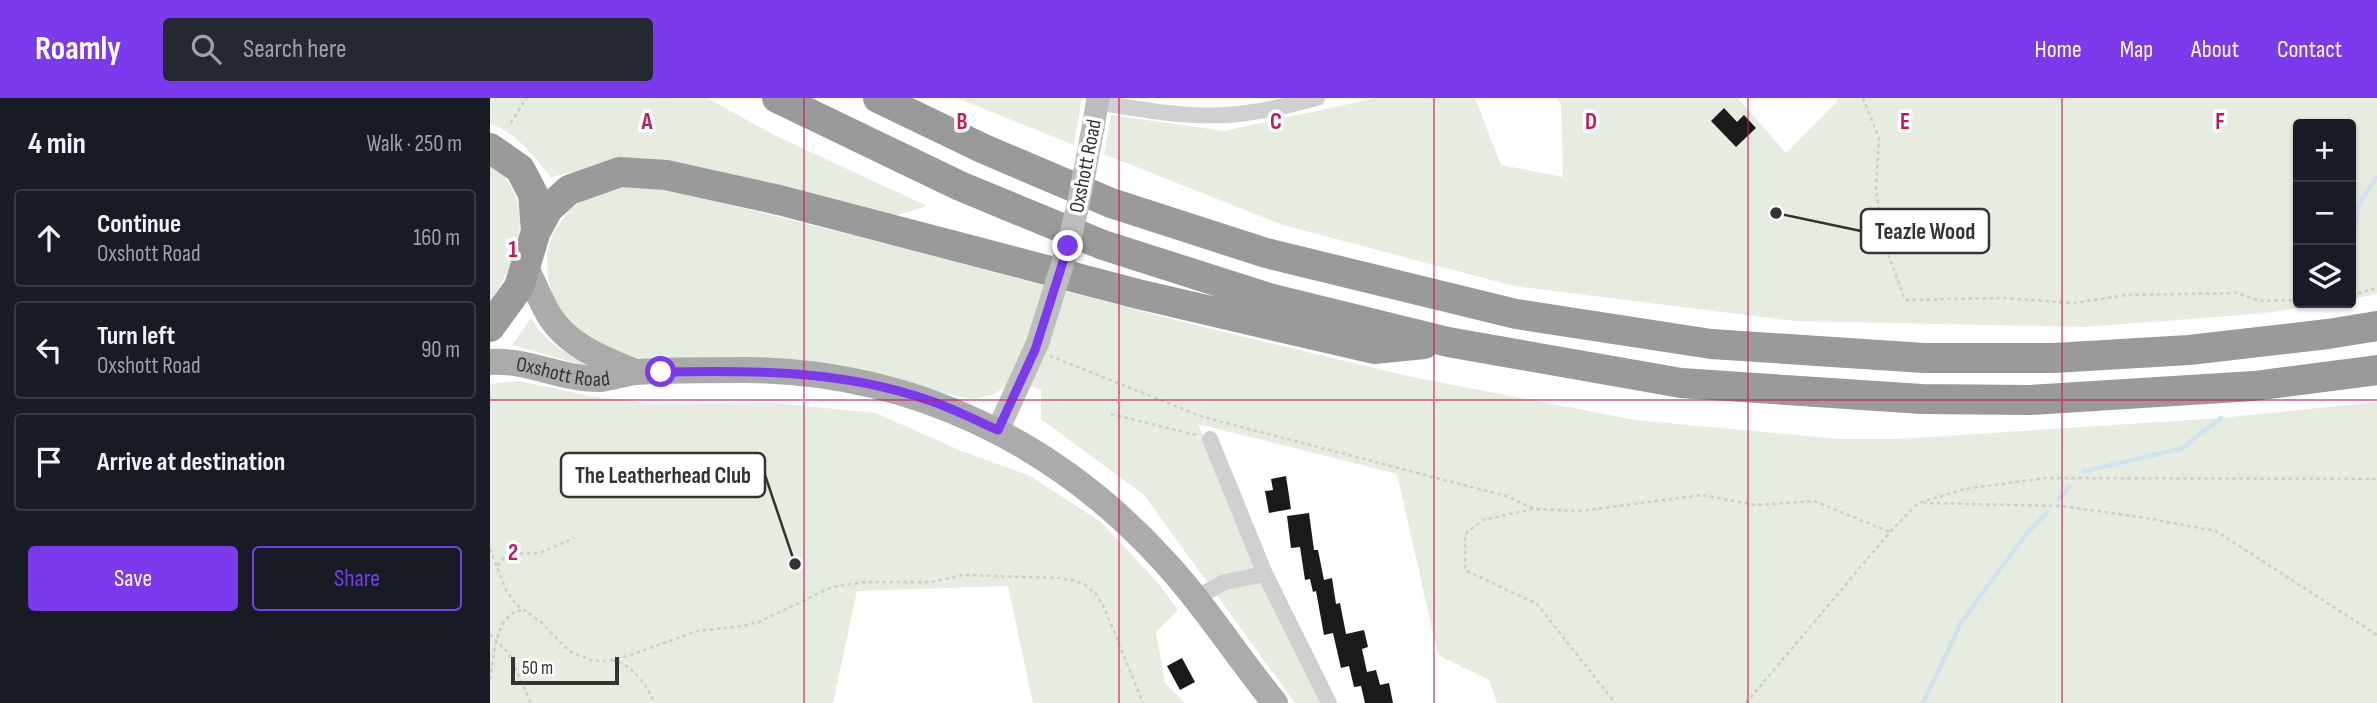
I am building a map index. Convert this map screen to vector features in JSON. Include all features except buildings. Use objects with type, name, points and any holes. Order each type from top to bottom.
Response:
[{"type":"highway","points":[[777,98],[960,186],[1102,245],[1269,298],[1448,342],[1681,383],[1922,399],[2030,400],[2228,388],[2377,370]]},
{"type":"highway","points":[[878,98],[984,149],[1111,203],[1266,253],[1516,314],[1711,344],[1924,358],[2054,358],[2189,350],[2377,326]]},
{"type":"highway","points":[[490,148],[520,169],[533,194],[536,231]]},
{"type":"highway","points":[[490,327],[519,287],[536,231],[548,209],[569,190],[620,172],[666,175],[779,200],[1138,294],[1374,349],[1448,342]]},
{"type":"main road","name":"Oxshott Road","points":[[998,430],[1036,346],[1073,223],[1097,100]]},
{"type":"main road","name":"Oxshott Road","points":[[526,265],[550,316],[566,335],[591,354],[635,372]]},
{"type":"main road","name":"Oxshott Road","points":[[490,362],[599,379],[635,372],[750,370],[846,379],[928,400],[998,430],[1048,459],[1094,493],[1138,534],[1195,598],[1275,703]]},
{"type":"street","points":[[1097,100],[1182,115],[1220,115],[1253,112],[1317,98]]},
{"type":"street","points":[[1210,439],[1265,574],[1329,703]]},
{"type":"street","points":[[1195,598],[1225,582],[1265,574]]},
{"type":"path","points":[[511,122],[526,98]]},
{"type":"path","points":[[1863,98],[1879,138],[1876,189],[1884,243],[1905,300],[2002,298],[2075,303],[2126,295],[2237,293],[2260,301],[2293,300]]},
{"type":"path","points":[[2356,294],[2377,288]]},
{"type":"path","points":[[1036,346],[1203,417],[1506,496],[1535,509]]},
{"type":"path","points":[[1111,414],[1210,439]]},
{"type":"path","points":[[1746,703],[1889,532],[1918,503],[1965,489],[2045,478],[2377,479]]},
{"type":"path","points":[[1615,703],[1537,604],[1465,570],[1465,534],[1483,520],[1535,509],[1580,510],[1702,495],[1756,505],[1814,501],[1889,532]]},
{"type":"path","points":[[1918,503],[2061,506],[2216,531],[2377,635]]},
{"type":"path","points":[[498,566],[507,554],[540,553],[574,538]]},
{"type":"path","points":[[490,549],[506,590],[523,610],[534,616],[575,655],[593,661],[611,660],[697,631],[759,622],[842,584],[878,581],[930,582],[964,575],[1076,581],[1096,594],[1104,607],[1143,703]]},
{"type":"path","points":[[490,679],[498,641],[508,615],[523,610]]},
{"type":"path","points":[[490,634],[509,654],[531,703]]},
{"type":"path","points":[[611,660],[626,665],[633,671],[646,686],[655,703]]},
{"type":"shaded area","points":[[490,98],[707,98],[774,135],[927,206],[891,217],[601,166],[551,177],[516,139],[490,124]]},
{"type":"shaded area","points":[[957,98],[1082,98],[1074,145]]},
{"type":"shaded area","points":[[1376,98],[1475,98],[1501,165],[1563,177],[1561,105],[1557,98],[1738,98],[1786,153],[1838,98],[2377,98],[2377,294],[2356,298],[2356,119],[2293,119],[2293,308],[2298,308],[2268,313],[2085,327],[1795,321],[1514,286],[1283,225],[1104,154],[1111,115],[1224,131]]},
{"type":"shaded area","points":[[490,161],[505,177],[515,194],[520,230],[510,266],[490,302]]},
{"type":"shaded area","points":[[628,184],[675,191],[1183,322],[1412,377],[1635,420],[1840,439],[1899,439],[2221,418],[2377,402],[2377,703],[1497,703],[1489,680],[1438,655],[1397,474],[1198,424],[1320,703],[1295,703],[1144,495],[1041,419],[1041,390],[1013,378],[1004,388],[992,395],[973,399],[893,379],[632,358],[585,340],[555,305],[548,278],[547,253],[554,231],[571,208],[595,194]]},
{"type":"shaded area","points":[[531,318],[551,342],[568,354],[598,366],[596,369],[512,345]]},
{"type":"shaded area","points":[[519,381],[590,396],[653,404],[775,403],[876,413],[959,450],[1030,476],[1101,522],[1159,584],[1178,610],[1156,632],[1165,683],[1185,703],[1033,703],[1008,586],[857,591],[833,703],[490,703],[490,384]]},
{"type":"waterway","points":[[2352,245],[2358,205],[2377,177]]},
{"type":"waterway","points":[[2084,471],[2181,449],[2221,418]]},
{"type":"waterway","points":[[2059,499],[2070,486]]},
{"type":"waterway","points":[[1923,703],[1962,621],[2024,537],[2047,512]]},
{"type":"place","name":"Teazle Wood","points":[[1776,213]]},
{"type":"place","name":"The Leatherhead Club","points":[[795,564]]},
{"type":"route","points":[[661,372],[750,370],[846,379],[928,400],[998,430],[1035,350],[1068,246]]}]
